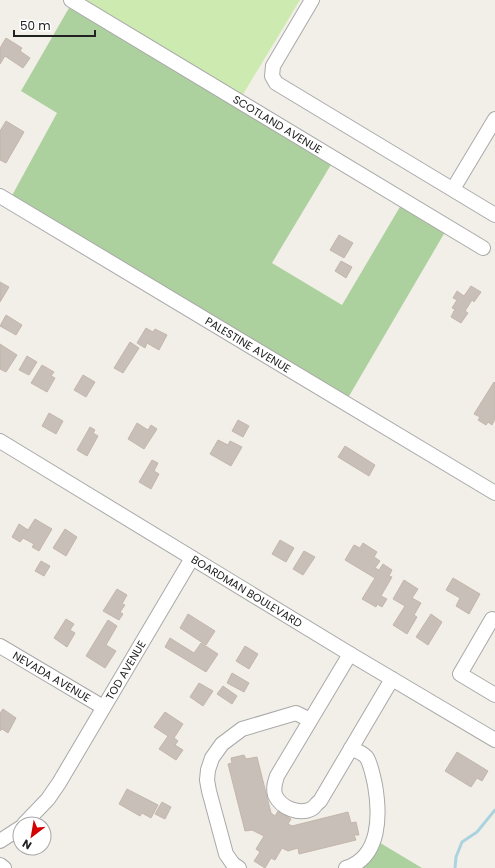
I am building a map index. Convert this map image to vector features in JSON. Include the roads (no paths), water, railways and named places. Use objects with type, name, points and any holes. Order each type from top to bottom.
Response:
[{"type":"street","name":"SCOTLAND AVENUE","points":[[72,0],[483,248]]},
{"type":"street","points":[[312,0],[273,66],[272,76],[276,83],[453,189],[493,209]]},
{"type":"street","points":[[453,189],[495,118]]},
{"type":"street","name":"PALESTINE AVENUE","points":[[0,196],[495,493]]},
{"type":"street","name":"BOARDMAN BOULEVARD","points":[[0,442],[392,680],[495,740]]},
{"type":"street","name":"TOD AVENUE","points":[[32,816],[48,799],[59,783],[192,558]]},
{"type":"street","points":[[495,621],[492,619],[460,674],[495,695]]},
{"type":"street","name":"NEVADA AVENUE","points":[[0,646],[103,707]]},
{"type":"street","points":[[350,654],[277,776],[274,786],[275,794],[280,802],[288,808],[304,811],[312,808],[320,801],[392,680]]},
{"type":"street","points":[[239,868],[233,864],[226,854],[209,791],[208,775],[212,758],[222,744],[242,729],[296,713],[310,720]]},
{"type":"street","points":[[346,868],[356,864],[368,851],[377,831],[378,818],[378,800],[374,777],[368,759],[366,756],[351,748]]},
{"type":"street","points":[[0,841],[12,833]]},
{"type":"street","points":[[0,865],[4,868]]},
{"type":"waterway","points":[[455,868],[456,857],[462,842],[477,832],[495,810]]}]
